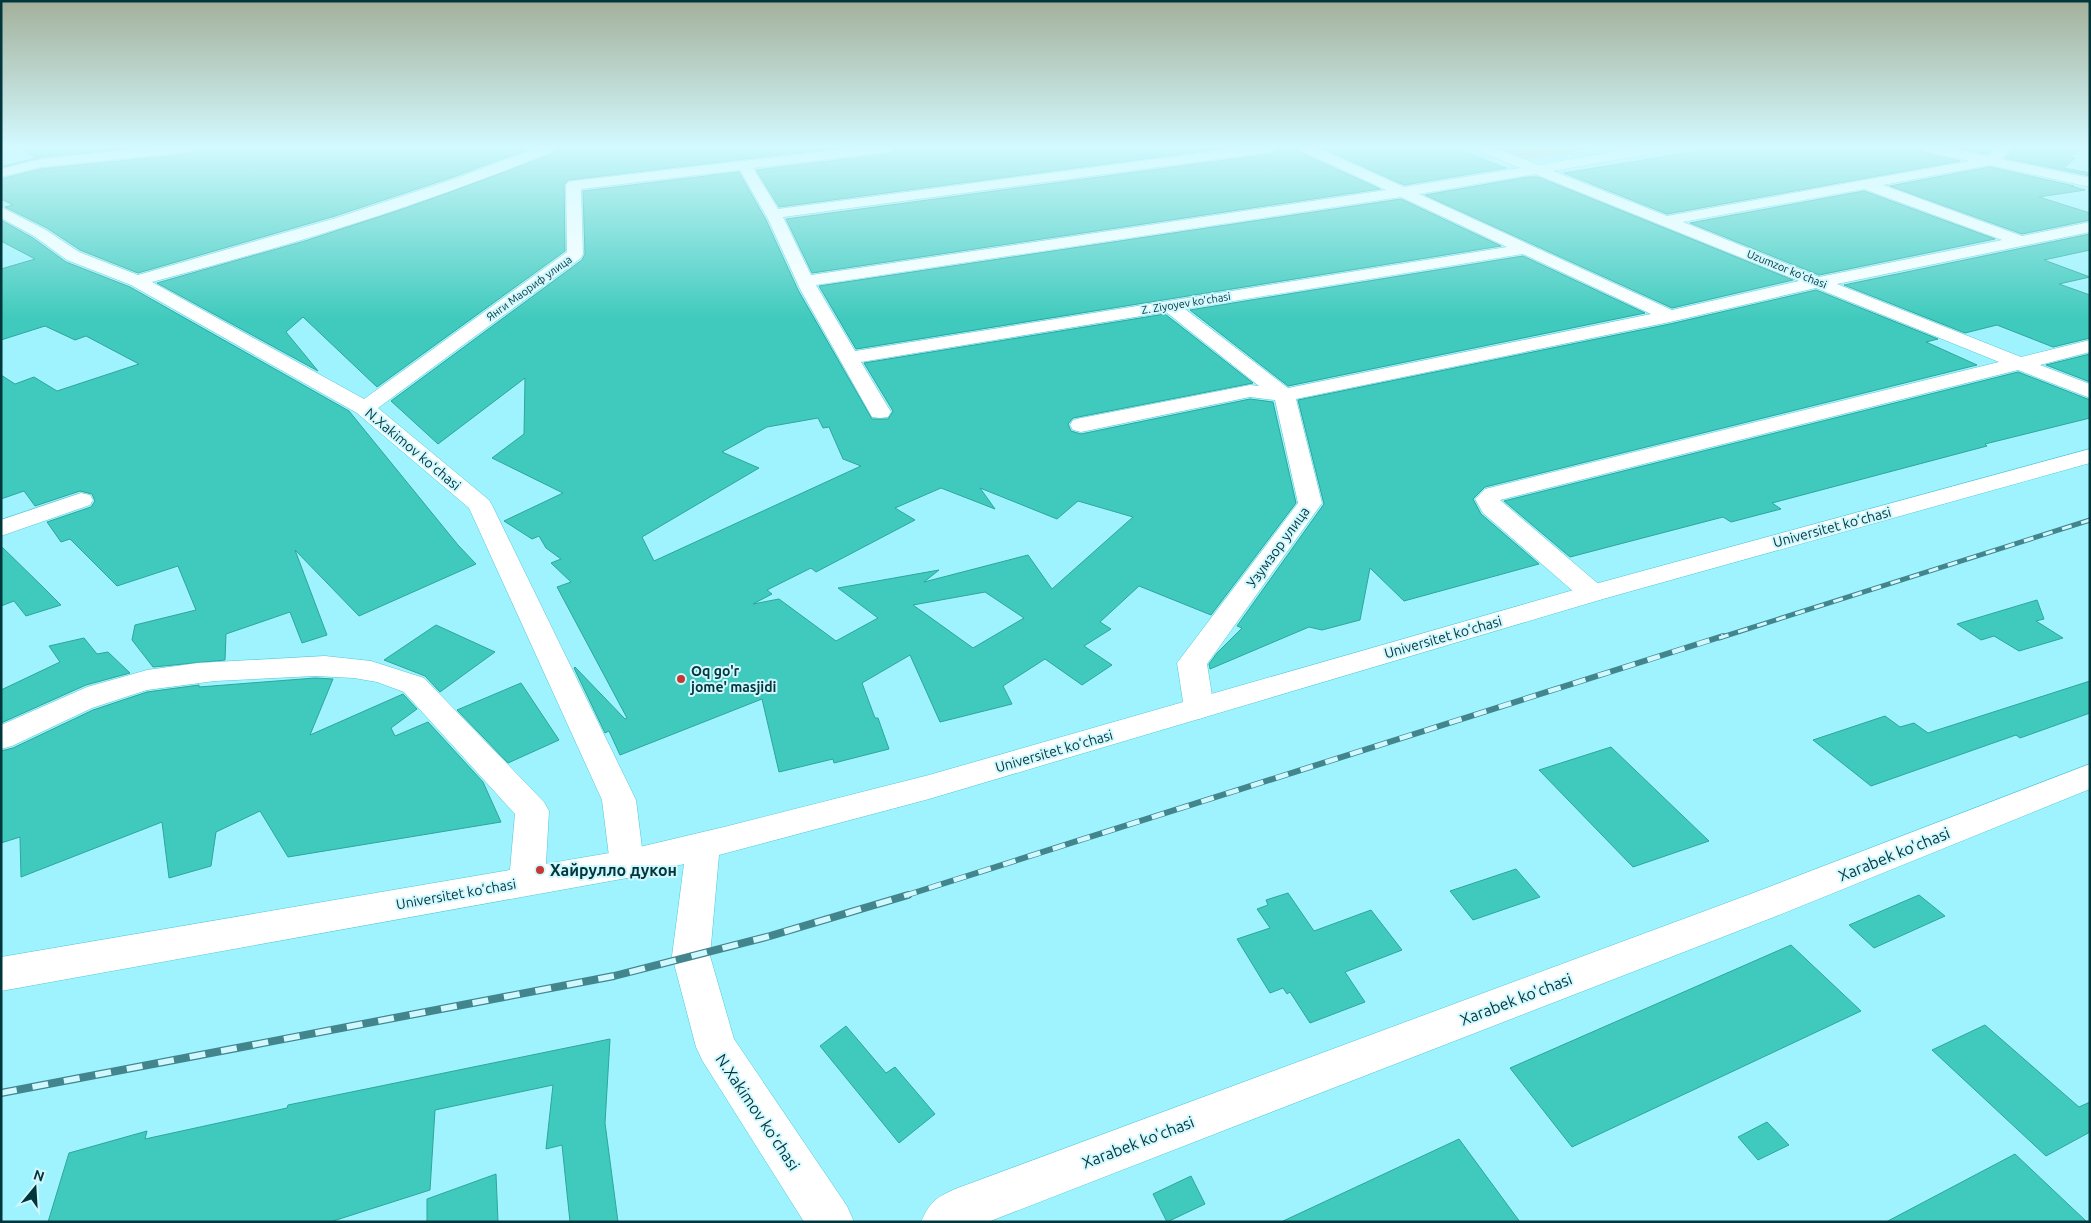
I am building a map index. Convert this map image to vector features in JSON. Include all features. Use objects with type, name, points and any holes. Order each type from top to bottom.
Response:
[{"type":"street","points":[[137,281],[234,255],[390,205]]},
{"type":"street","name":"Янги Маориф улица","points":[[365,408],[575,254],[574,205]]},
{"type":"street","points":[[768,205],[805,281],[880,412]]},
{"type":"street","points":[[773,214],[840,205]]},
{"type":"street","points":[[805,281],[1316,205]]},
{"type":"street","points":[[1432,205],[1670,316]]},
{"type":"street","name":"Uzumzor koʻchasi","points":[[1626,205],[2090,392]]},
{"type":"street","points":[[1665,221],[1754,205]]},
{"type":"street","points":[[1922,205],[2020,240]]},
{"type":"street","name":"N.Xakimov koʻchasi","points":[[1,212],[40,233],[73,256],[137,281],[365,408],[480,505],[619,800],[627,864]]},
{"type":"street","points":[[1081,425],[1250,391],[1284,395],[1670,316],[1819,282],[2020,240],[2090,227]]},
{"type":"street","name":"Z. Ziyoyev ko'chasi","points":[[848,358],[1524,249]]},
{"type":"street","points":[[1170,306],[1284,395]]},
{"type":"street","points":[[1592,593],[1492,508],[1487,499],[1493,494],[2090,346]]},
{"type":"street","name":"Узумзор улица","points":[[1199,708],[1192,663],[1310,503],[1284,395]]},
{"type":"street","name":"Universitet kо‘chasi","points":[[1,974],[627,864],[703,846],[1031,758],[1592,593],[2090,456]]},
{"type":"street","points":[[1,530],[81,500]]},
{"type":"street","points":[[1,738],[94,696],[131,684],[176,676],[226,670],[319,666],[347,667],[396,678],[414,685],[532,811],[527,881]]},
{"type":"street","name":"Xarabek ko'chasi","points":[[944,1222],[955,1212],[1761,906],[2090,776]]},
{"type":"street","name":"N.Xakimov koʻchasi","points":[[703,846],[691,956],[716,1048],[831,1222]]},
{"type":"building","points":[[13,205],[368,205],[138,273],[80,250],[47,228],[5,207]]},
{"type":"building","points":[[414,205],[564,205],[565,251],[377,387],[303,317],[286,332],[318,371],[157,283],[305,241]]},
{"type":"building","points":[[583,205],[758,205],[798,290],[872,419],[888,419],[893,411],[864,363],[1165,314],[1253,383],[1073,418],[1068,424],[1071,431],[1081,434],[1250,399],[1273,402],[1296,503],[1211,615],[1139,586],[1100,622],[1111,629],[1084,646],[1112,665],[1082,685],[1045,659],[1003,686],[1012,704],[940,722],[910,655],[862,683],[875,718],[878,718],[889,749],[834,763],[833,759],[779,772],[762,699],[620,755],[609,731],[605,733],[574,668],[625,719],[627,718],[557,587],[571,582],[551,563],[561,559],[546,548],[539,536],[532,539],[504,521],[563,493],[492,458],[524,434],[525,378],[438,444],[391,401],[582,260],[585,254]],"holes":[[[818,418],[823,428],[829,427],[843,459],[861,466],[654,561],[642,537],[759,468],[722,452],[767,427]],[[941,488],[995,509],[980,488],[1057,519],[1078,501],[1133,517],[1052,589],[1028,555],[924,582],[939,570],[838,588],[878,618],[836,641],[779,599],[753,604],[772,594],[767,590],[811,568],[816,572],[915,520],[895,508]],[[985,592],[1024,618],[973,648],[913,605]]]},
{"type":"building","points":[[890,205],[1271,205],[812,273],[786,219]]},
{"type":"building","points":[[1360,205],[1414,205],[1501,246],[856,349],[819,286]]},
{"type":"building","points":[[1447,205],[1608,205],[1793,280],[1672,308]]},
{"type":"building","points":[[1645,205],[1716,205],[1667,214]]},
{"type":"building","points":[[1787,205],[1902,205],[1995,239],[1819,275],[1690,223]]},
{"type":"building","points":[[1942,205],[2065,205],[2090,213],[2090,220],[2022,234]]},
{"type":"building","points":[[1,220],[33,238],[66,262],[130,287],[349,411],[458,545],[476,564],[359,616],[295,550],[327,635],[302,643],[290,612],[226,634],[225,660],[153,667],[132,640],[135,625],[196,610],[178,566],[117,586],[70,539],[61,542],[47,522],[91,507],[95,501],[92,494],[80,491],[35,506],[24,491],[1,499],[1,375],[15,384],[34,377],[57,391],[139,364],[86,336],[75,340],[45,326],[1,340],[1,269],[35,259],[1,241]]},
{"type":"building","points":[[2090,234],[2090,250],[2044,260],[2090,277],[2059,284],[2090,295],[2090,338],[2053,347],[1997,325],[1965,333],[1844,285]]},
{"type":"building","points":[[1523,256],[1645,313],[1288,386],[1190,310]]},
{"type":"building","points":[[1816,290],[1938,339],[1926,342],[1977,365],[1485,487],[1473,499],[1481,514],[1539,564],[1404,601],[1370,568],[1360,620],[1322,630],[1309,627],[1210,669],[1209,664],[1217,653],[1242,628],[1237,626],[1324,504],[1298,400],[1670,324]]},
{"type":"building","points":[[2090,354],[2090,382],[2046,365]]},
{"type":"building","points":[[2018,372],[2090,400],[2090,418],[1985,444],[1987,446],[1772,503],[1781,509],[1731,522],[1723,517],[1570,557],[1504,501]]},
{"type":"building","points":[[1,546],[61,605],[26,616],[14,601],[1,606]]},
{"type":"building","points":[[2037,600],[2044,619],[2036,621],[2063,638],[2019,651],[1994,636],[1981,640],[1957,624]]},
{"type":"building","points":[[436,625],[495,652],[440,692],[425,676],[384,660]]},
{"type":"building","points":[[84,638],[97,654],[108,652],[130,673],[86,685],[1,723],[1,690],[60,662],[49,646]]},
{"type":"building","points":[[315,678],[333,679],[310,735],[403,694],[417,709],[391,728],[395,736],[428,722],[483,782],[501,822],[288,857],[260,811],[216,832],[211,866],[169,878],[162,822],[21,877],[20,837],[1,843],[1,751],[13,748],[93,710],[147,692],[199,685],[199,687]]},
{"type":"building","points":[[2090,681],[2090,713],[2020,738],[2016,735],[1871,786],[1813,740],[1885,716],[1900,727],[1914,723],[1928,733]]},
{"type":"building","points":[[521,683],[559,740],[508,763],[457,710]]},
{"type":"building","points":[[1611,747],[1709,841],[1633,867],[1539,770]]},
{"type":"building","points":[[1516,869],[1540,897],[1473,920],[1450,891]]},
{"type":"building","points":[[1288,893],[1314,931],[1371,910],[1402,950],[1345,972],[1365,1002],[1310,1023],[1290,992],[1287,994],[1283,988],[1270,993],[1237,939],[1270,928],[1257,909],[1268,905],[1266,900]]},
{"type":"building","points":[[1919,895],[1945,916],[1874,948],[1849,925]]},
{"type":"building","points":[[1791,945],[1861,1011],[1572,1147],[1510,1068]]},
{"type":"building","points":[[1985,1025],[2079,1107],[2090,1102],[2090,1132],[2046,1156],[1932,1050]]},
{"type":"building","points":[[846,1026],[886,1073],[895,1067],[935,1114],[899,1143],[820,1046]]},
{"type":"building","points":[[610,1039],[605,1123],[618,1222],[570,1222],[562,1145],[546,1149],[553,1085],[435,1110],[430,1190],[330,1222],[48,1222],[69,1153],[147,1131],[145,1139],[287,1108],[288,1105]]},
{"type":"building","points":[[1767,1122],[1789,1145],[1758,1160],[1738,1137]]},
{"type":"building","points":[[1459,1139],[1520,1222],[1281,1222]]},
{"type":"building","points":[[2015,1154],[2087,1222],[1886,1222]]},
{"type":"building","points":[[496,1174],[498,1222],[427,1222],[427,1199]]},
{"type":"building","points":[[1191,1176],[1205,1204],[1167,1222],[1153,1194]]},
{"type":"railway","points":[[1719,638],[2090,520]]},
{"type":"railway","points":[[904,896],[1723,636]]},
{"type":"railway","points":[[1,1093],[614,976],[770,936],[908,895]]},
{"type":"place","name":"Oq go'r jome' masjidi","points":[[681,679]]},
{"type":"place","name":"Хайрулло дукон","points":[[540,870]]}]
